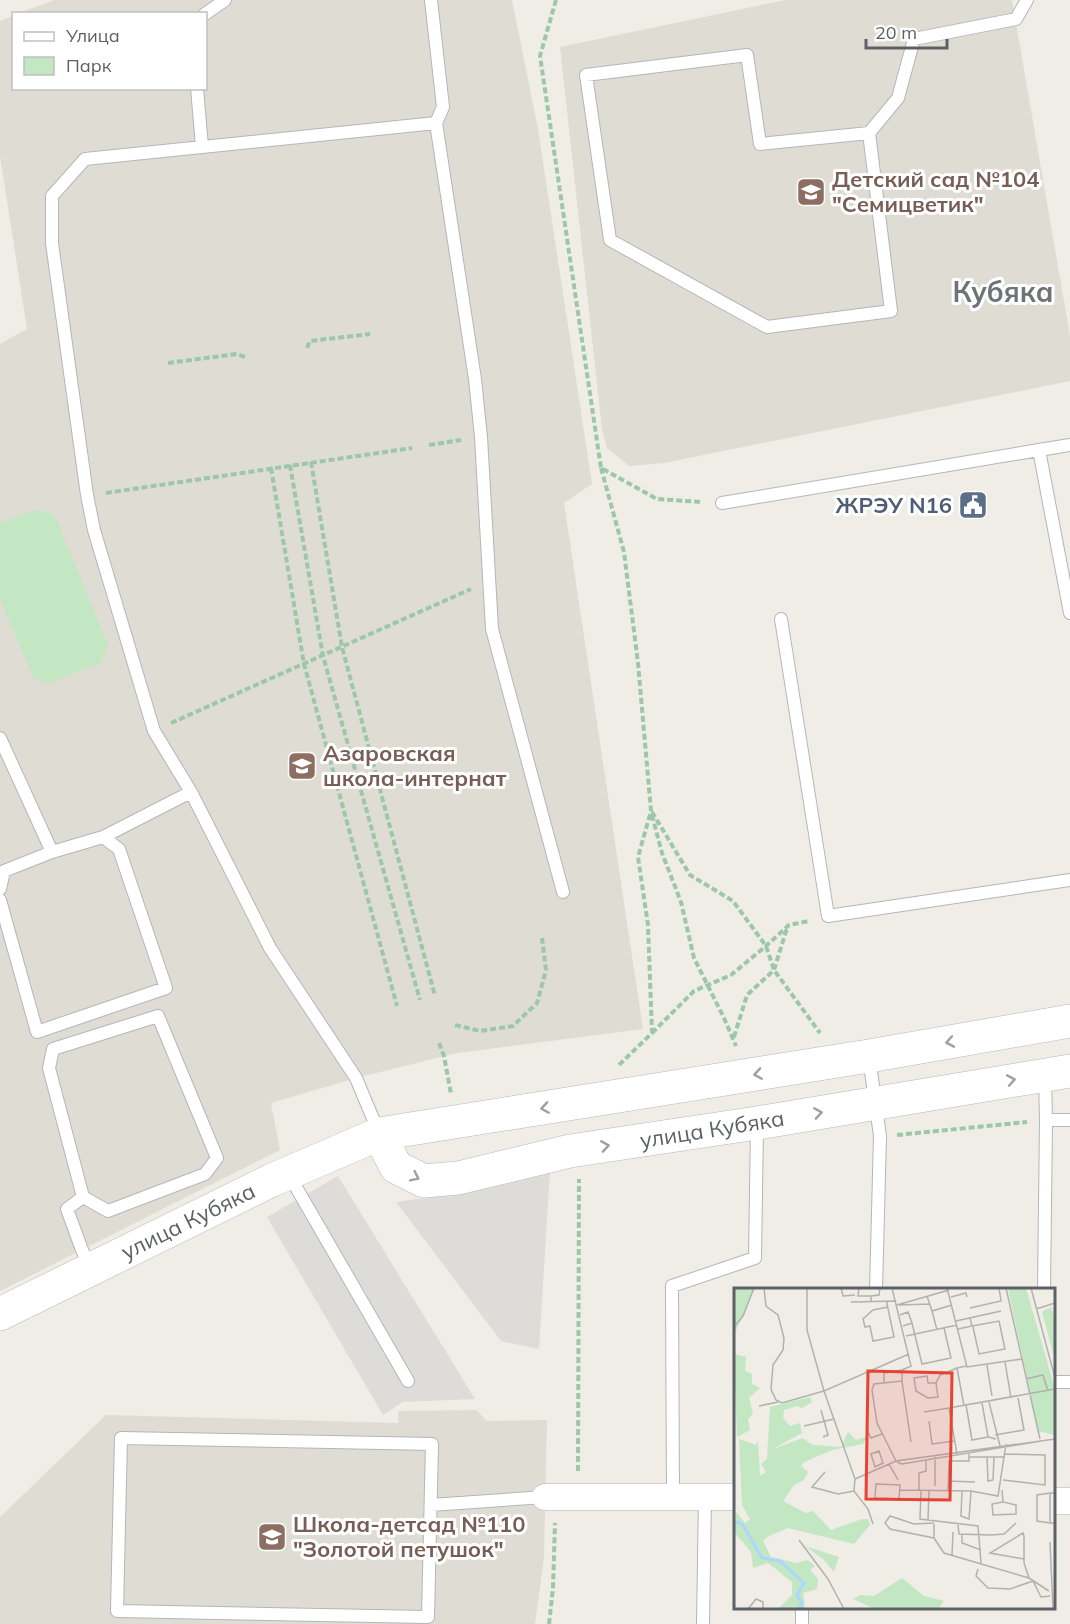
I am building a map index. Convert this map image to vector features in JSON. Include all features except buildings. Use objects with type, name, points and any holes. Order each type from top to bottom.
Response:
[{"type":"street","name":"улица Кубяка","points":[[0,1314],[270,1181],[379,1134],[1070,1022]]},
{"type":"street","name":"улица Кубяка","points":[[379,1134],[396,1167],[424,1181],[458,1178],[570,1151],[757,1123],[1058,1073]]},
{"type":"street","points":[[560,1497],[734,1497]]},
{"type":"street","points":[[1055,1500],[1070,1501]]},
{"type":"lane","points":[[207,12],[225,0]]},
{"type":"lane","points":[[430,0],[443,107],[436,123],[475,379],[481,437],[492,629],[563,891]]},
{"type":"lane","points":[[869,133],[891,311],[767,327],[610,240],[586,75],[747,55],[760,144],[869,133],[898,98],[914,39],[1016,19],[1027,0]]},
{"type":"lane","points":[[197,90],[202,147]]},
{"type":"lane","points":[[379,1134],[356,1078],[270,948],[191,792],[154,731],[94,530],[87,495],[52,243],[52,196],[85,159],[436,123]]},
{"type":"lane","points":[[722,503],[1070,445]]},
{"type":"lane","points":[[1039,450],[1070,613]]},
{"type":"lane","points":[[781,619],[828,916],[1070,880]]},
{"type":"lane","points":[[0,738],[52,852]]},
{"type":"lane","points":[[0,889],[4,871],[52,852],[103,837],[191,792]]},
{"type":"lane","points":[[0,900],[37,1032],[166,988],[119,849],[103,837]]},
{"type":"lane","points":[[158,1016],[217,1158],[205,1174],[108,1211],[83,1197],[49,1068],[53,1049],[158,1016]]},
{"type":"lane","points":[[869,1056],[879,1136],[876,1288]]},
{"type":"lane","points":[[1044,1288],[1046,1120],[1058,1073]]},
{"type":"lane","points":[[1046,1120],[1070,1120]]},
{"type":"lane","points":[[673,1497],[672,1286],[755,1258],[757,1123]]},
{"type":"lane","points":[[288,1174],[408,1381]]},
{"type":"lane","points":[[83,1197],[67,1209],[91,1269]]},
{"type":"lane","points":[[121,1438],[432,1444],[431,1505],[428,1617],[117,1611],[121,1438]]},
{"type":"lane","points":[[431,1505],[560,1497]]},
{"type":"lane","points":[[703,1624],[705,1497]]},
{"type":"path","points":[[556,0],[540,56],[601,468],[624,552],[638,663],[651,811],[662,854],[681,902],[694,958],[736,1048]]},
{"type":"path","points":[[307,348],[310,341],[370,334]]},
{"type":"path","points":[[168,363],[237,354],[244,357]]},
{"type":"path","points":[[429,445],[481,437]]},
{"type":"path","points":[[87,495],[412,448]]},
{"type":"path","points":[[311,462],[342,647],[435,996]]},
{"type":"path","points":[[290,465],[323,656],[420,1000]]},
{"type":"path","points":[[271,468],[304,664],[397,1006]]},
{"type":"path","points":[[601,468],[657,499],[722,503]]},
{"type":"path","points":[[154,731],[489,581]]},
{"type":"path","points":[[651,811],[690,875],[733,901],[766,946],[774,970],[821,1035]]},
{"type":"path","points":[[651,811],[638,857],[648,924],[652,1033]]},
{"type":"path","points":[[614,1070],[694,991],[731,975],[789,925],[828,916]]},
{"type":"path","points":[[733,1038],[747,995],[774,970],[789,925]]},
{"type":"path","points":[[455,1024],[480,1031],[513,1026],[537,1003],[546,970],[542,938]]},
{"type":"path","points":[[879,1136],[1046,1120]]},
{"type":"path","points":[[549,1624],[560,1497],[578,1180],[583,1174]]},
{"type":"shaded area","name":"Азаровская школа-интернат","points":[[54,0],[512,0],[538,129],[592,484],[564,503],[643,1029],[457,1053],[356,1078],[271,1103],[280,1150],[0,1291],[0,344],[27,329],[0,156],[0,21],[12,16],[12,90],[207,90],[207,12],[22,12]]},
{"type":"shaded area","name":"Детский сад №104 \"Семицветик\"","points":[[785,0],[1012,0],[1070,336],[1070,381],[664,463],[629,466],[607,448],[602,430],[560,47]]},
{"type":"shaded area","points":[[550,1171],[539,1349],[501,1341],[396,1202],[474,1191]]},
{"type":"shaded area","points":[[338,1176],[475,1399],[403,1402],[383,1415],[267,1217]]},
{"type":"shaded area","name":"Школа-детсад №110 \"Золотой петушок\"","points":[[476,1410],[487,1421],[547,1420],[544,1557],[535,1624],[0,1624],[0,1517],[106,1415],[398,1423],[398,1411]]},
{"type":"green space","points":[[39,509],[55,516],[108,645],[100,663],[48,684],[34,679],[0,599],[0,523]]},
{"type":"place","name":"Детский сад №104 \"Семицветик\"","points":[[811,192]]},
{"type":"place","name":"ЖРЭУ N16","points":[[973,505]]},
{"type":"place","name":"Азаровская школа-интернат","points":[[302,766]]},
{"type":"place","name":"Школа-детсад №110 \"Золотой петушок\"","points":[[272,1537]]},
{"type":"district","name":"Кубяка","points":[[1003,292]]}]
